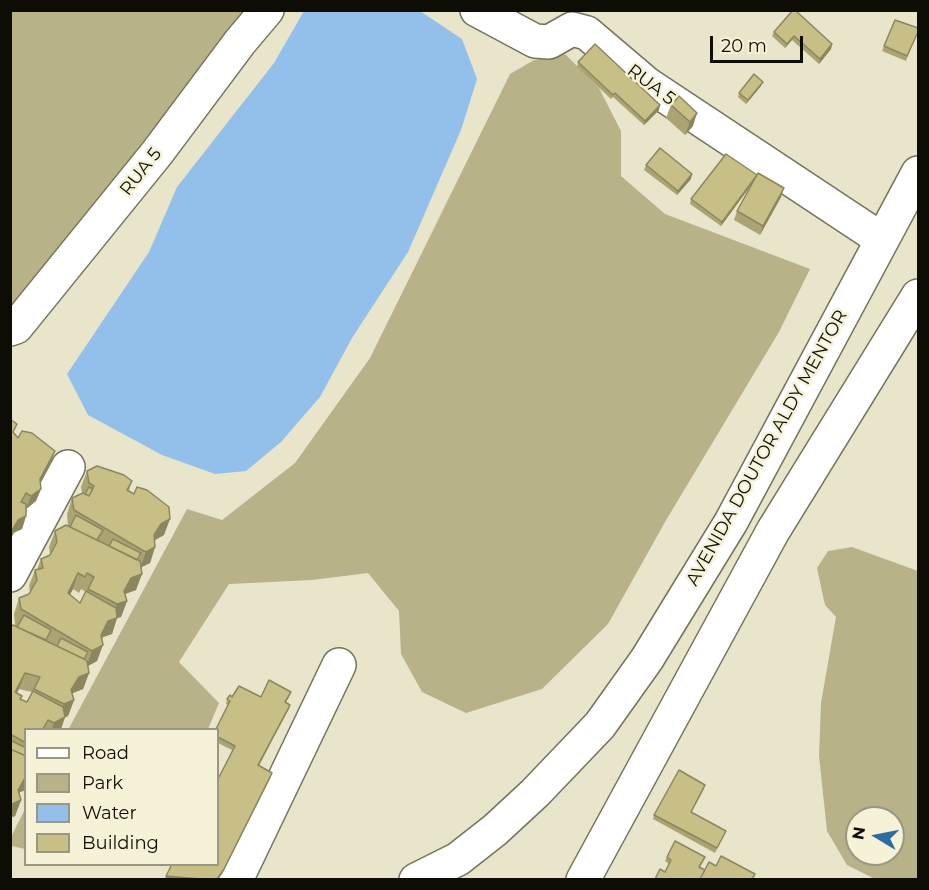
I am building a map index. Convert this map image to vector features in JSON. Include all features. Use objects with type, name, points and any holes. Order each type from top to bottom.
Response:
[{"type":"street","name":"RUA 5","points":[[10,329],[16,327],[72,260],[267,10]]},
{"type":"street","name":"RUA 5","points":[[477,10],[535,41],[549,42],[572,29],[587,33],[647,84],[881,239]]},
{"type":"street","name":"AVENIDA DOUTOR ALDY MENTOR","points":[[416,879],[458,859],[495,830],[535,793],[600,725],[646,659],[730,522],[918,173]]},
{"type":"street","points":[[583,879],[773,531],[918,296]]},
{"type":"street","points":[[10,574],[68,467]]},
{"type":"street","points":[[236,879],[339,665]]},
{"type":"green space","points":[[11,11],[252,11],[25,293],[11,305]]},
{"type":"green space","points":[[565,54],[599,88],[621,131],[621,176],[665,214],[810,269],[779,332],[665,522],[608,624],[542,689],[466,713],[422,692],[401,654],[399,611],[368,573],[312,580],[229,584],[179,662],[219,703],[208,728],[69,728],[187,509],[222,520],[295,463],[370,358],[510,74],[534,60]]},
{"type":"green space","points":[[852,547],[918,571],[918,879],[875,879],[849,866],[905,866],[905,806],[845,806],[845,862],[827,831],[819,756],[821,703],[836,617],[825,605],[817,568],[828,551]]},
{"type":"green space","points":[[24,811],[24,849],[11,846],[11,837]]},
{"type":"water","points":[[304,11],[420,11],[462,39],[477,79],[461,130],[408,252],[352,338],[320,397],[281,442],[246,471],[215,474],[162,455],[88,415],[67,374],[149,252],[177,187],[274,63]]},
{"type":"building","points":[[793,10],[832,44],[820,59],[794,36],[787,44],[774,32]]},
{"type":"building","points":[[895,20],[918,28],[907,56],[884,46]]},
{"type":"building","points":[[595,44],[660,105],[645,121],[578,62]]},
{"type":"building","points":[[754,74],[763,82],[748,100],[739,93]]},
{"type":"building","points":[[679,96],[697,113],[690,122],[671,105]]},
{"type":"building","points":[[660,148],[692,174],[678,191],[646,165]]},
{"type":"building","points":[[726,154],[757,175],[722,222],[691,199]]},
{"type":"building","points":[[758,173],[784,188],[763,226],[737,211]]},
{"type":"building","points":[[10,419],[17,424],[13,432],[18,438],[22,431],[32,433],[55,451],[40,479],[41,489],[31,496],[26,493],[21,502],[26,504],[26,516],[18,520],[10,534]]},
{"type":"building","points":[[97,466],[124,475],[132,481],[127,490],[134,494],[137,487],[147,490],[169,507],[170,519],[161,524],[154,535],[155,547],[146,552],[74,510],[72,498],[83,493],[89,496],[94,486],[89,483],[87,471]]},
{"type":"building","points":[[89,487],[93,489],[89,496],[85,494]]},
{"type":"building","points":[[76,515],[103,530],[97,540],[70,527]]},
{"type":"building","points":[[66,525],[140,561],[142,574],[131,578],[124,591],[127,601],[117,604],[88,589],[94,577],[87,573],[85,577],[78,573],[68,593],[80,603],[86,591],[116,608],[117,618],[108,621],[101,635],[103,645],[92,651],[21,609],[19,598],[29,594],[37,580],[35,570],[43,568],[41,559],[50,555],[57,542],[55,531]]},
{"type":"building","points":[[113,539],[141,553],[137,560],[109,546]]},
{"type":"building","points":[[24,615],[51,630],[46,640],[17,627]]},
{"type":"building","points":[[13,625],[84,659],[87,661],[89,673],[79,677],[71,690],[74,700],[64,704],[34,689],[40,677],[25,673],[15,692],[22,696],[20,699],[27,702],[33,691],[63,707],[65,717],[54,723],[48,720],[44,728],[24,728],[24,742],[10,734],[10,626]]},
{"type":"building","points":[[61,638],[88,652],[84,659],[57,646]]},
{"type":"building","points":[[269,680],[291,692],[285,702],[290,705],[258,765],[272,773],[224,869],[217,879],[166,876],[171,866],[219,866],[219,777],[235,746],[219,738],[219,728],[216,728],[230,701],[227,699],[230,695],[232,697],[239,686],[261,697]]},
{"type":"building","points":[[10,740],[24,747],[24,755],[10,749]]},
{"type":"building","points":[[10,749],[24,755],[24,780],[18,790],[21,800],[10,805]]},
{"type":"building","points":[[679,770],[705,785],[691,812],[726,831],[717,848],[654,815]]},
{"type":"building","points":[[675,841],[705,857],[699,867],[705,870],[700,879],[655,879],[660,869],[665,872],[671,860],[667,857]]},
{"type":"building","points":[[721,856],[755,874],[752,879],[700,879],[709,862],[716,866]]}]
